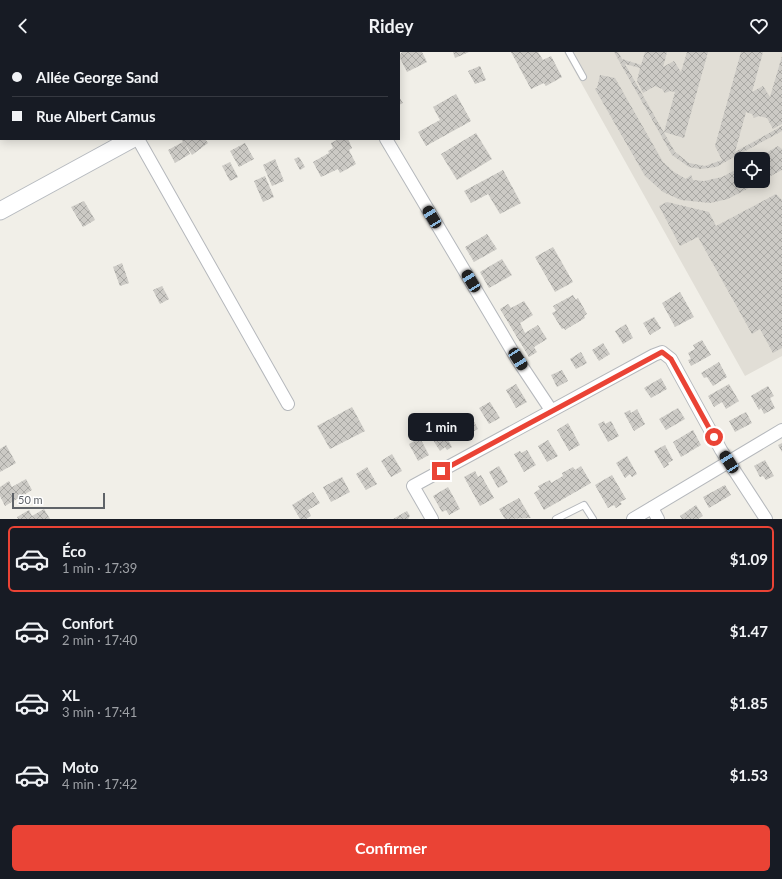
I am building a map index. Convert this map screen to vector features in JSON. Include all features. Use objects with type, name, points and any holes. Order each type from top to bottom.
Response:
[{"type":"street","points":[[0,211],[130,140]]},
{"type":"street","points":[[139,140],[288,404]]},
{"type":"street","points":[[387,140],[518,359],[551,410]]},
{"type":"street","points":[[432,519],[413,486],[551,410],[662,352],[671,359],[729,462],[766,519]]},
{"type":"street","points":[[634,519],[782,430]]},
{"type":"street","points":[[652,508],[658,519]]},
{"type":"lane","points":[[569,52],[582,77]]},
{"type":"lane","points":[[556,519],[584,505],[593,519]]},
{"type":"shaded area","points":[[564,52],[782,52],[782,356],[745,376]]},
{"type":"building","points":[[402,52],[422,52],[427,62],[407,72],[400,58]]},
{"type":"building","points":[[453,52],[469,52],[455,58]]},
{"type":"building","points":[[511,52],[538,52],[543,60],[551,56],[562,77],[546,86],[544,83],[531,89]]},
{"type":"building","points":[[614,52],[618,52],[622,59],[641,65],[645,52],[667,52],[663,67],[674,61],[681,72],[687,52],[708,52],[684,138],[664,132],[675,92],[670,91],[665,93],[662,89],[655,86],[643,93],[637,81],[640,68],[625,64],[675,152],[689,163],[705,166],[722,160],[715,146],[741,52],[763,52],[752,92],[763,86],[770,97],[782,56],[782,124],[773,129],[767,118],[759,116],[754,118],[752,114],[746,112],[734,152],[734,157],[716,167],[701,169],[689,167],[672,155]]},
{"type":"building","points":[[480,66],[486,80],[475,84],[468,71]]},
{"type":"building","points":[[600,75],[615,78],[663,162],[674,172],[686,179],[691,175],[693,180],[704,181],[722,177],[734,171],[734,188],[749,188],[728,199],[710,203],[681,200],[663,192],[645,176],[595,89],[597,88]]},
{"type":"building","points":[[456,94],[471,121],[426,146],[418,132],[440,120],[433,107]]},
{"type":"building","points":[[782,126],[782,131],[744,152],[735,152]]},
{"type":"building","points":[[476,133],[492,159],[457,180],[441,154]]},
{"type":"building","points":[[182,140],[206,140],[208,143],[192,155],[185,144],[190,154],[175,163],[168,150],[183,142]]},
{"type":"building","points":[[337,140],[348,140],[352,148],[349,150],[356,164],[340,173],[338,169],[321,177],[313,162],[329,153],[328,151],[333,148],[331,143]]},
{"type":"building","points":[[245,143],[254,159],[239,167],[230,151]]},
{"type":"building","points":[[778,146],[782,149],[782,170],[770,176],[770,152],[768,152]]},
{"type":"building","points":[[299,157],[305,167],[300,170],[294,159]]},
{"type":"building","points":[[275,159],[284,181],[272,186],[263,165]]},
{"type":"building","points":[[230,162],[238,177],[230,181],[222,166]]},
{"type":"building","points":[[503,170],[521,203],[500,214],[488,194],[471,203],[464,191]]},
{"type":"building","points":[[265,176],[274,197],[263,202],[254,181]]},
{"type":"building","points":[[776,194],[782,200],[782,348],[773,353],[760,329],[752,334],[698,237],[680,246],[659,206],[667,202],[709,212],[716,226]]},
{"type":"building","points":[[84,201],[95,220],[83,227],[71,207]]},
{"type":"building","points":[[487,234],[497,249],[474,262],[465,247]]},
{"type":"building","points":[[553,247],[573,282],[555,292],[535,257]]},
{"type":"building","points":[[502,259],[512,275],[489,288],[480,272]]},
{"type":"building","points":[[122,263],[129,283],[120,286],[113,267]]},
{"type":"building","points":[[162,286],[169,299],[160,304],[153,290]]},
{"type":"building","points":[[680,292],[694,317],[675,327],[662,303]]},
{"type":"building","points":[[573,295],[576,300],[578,298],[587,314],[584,316],[585,318],[565,330],[564,328],[562,329],[552,313],[556,311],[553,306]]},
{"type":"building","points":[[524,301],[533,315],[520,323],[525,333],[538,325],[547,339],[534,347],[537,352],[529,357],[500,309],[508,304],[511,308]]},
{"type":"building","points":[[654,317],[661,328],[650,335],[643,323]]},
{"type":"building","points":[[626,324],[633,338],[623,344],[615,331]]},
{"type":"building","points":[[702,340],[711,355],[691,366],[688,360],[691,359],[688,353],[695,349],[693,345]]},
{"type":"building","points":[[603,343],[610,354],[599,361],[592,350]]},
{"type":"building","points":[[581,352],[587,363],[576,369],[570,359]]},
{"type":"building","points":[[719,362],[727,377],[713,386],[707,377],[704,378],[701,373]]},
{"type":"building","points":[[562,370],[568,381],[557,387],[551,375]]},
{"type":"building","points":[[661,378],[667,389],[651,398],[644,388]]},
{"type":"building","points":[[516,384],[527,402],[516,408],[506,390]]},
{"type":"building","points":[[729,384],[739,401],[726,409],[722,402],[714,407],[708,396]]},
{"type":"building","points":[[768,386],[774,396],[770,398],[775,408],[764,414],[761,408],[759,410],[751,396]]},
{"type":"building","points":[[490,402],[500,418],[489,424],[479,408]]},
{"type":"building","points":[[352,407],[365,431],[330,449],[317,426]]},
{"type":"building","points":[[678,408],[685,419],[666,430],[659,419]]},
{"type":"building","points":[[637,409],[645,424],[634,431],[624,413],[630,410],[631,413]]},
{"type":"building","points":[[746,412],[752,423],[735,432],[729,421]]},
{"type":"building","points":[[470,414],[478,429],[467,435],[459,421]]},
{"type":"building","points":[[604,421],[605,424],[611,421],[619,436],[608,442],[598,424]]},
{"type":"building","points":[[568,423],[580,445],[569,451],[557,430]]},
{"type":"building","points":[[442,430],[452,447],[447,450],[445,447],[440,451],[431,437]]},
{"type":"building","points":[[693,430],[701,445],[681,457],[673,442]]},
{"type":"building","points":[[420,438],[429,455],[418,461],[409,444]]},
{"type":"building","points":[[548,440],[558,456],[547,462],[538,446]]},
{"type":"building","points":[[782,443],[782,452],[778,445]]},
{"type":"building","points":[[6,445],[16,463],[0,472],[0,449]]},
{"type":"building","points":[[665,445],[673,460],[664,468],[654,451]]},
{"type":"building","points":[[527,450],[536,465],[524,472],[514,454]]},
{"type":"building","points":[[392,454],[402,471],[391,477],[381,461]]},
{"type":"building","points":[[627,456],[637,474],[632,477],[630,474],[625,478],[616,463]]},
{"type":"building","points":[[765,460],[774,476],[766,480],[763,476],[760,477],[754,466]]},
{"type":"building","points":[[499,466],[508,482],[498,488],[489,472]]},
{"type":"building","points":[[581,466],[591,483],[544,510],[534,493],[540,489],[538,486],[550,480],[551,483],[563,476],[562,473],[573,467],[575,470]]},
{"type":"building","points":[[367,467],[377,484],[366,490],[356,474]]},
{"type":"building","points":[[475,471],[478,477],[481,475],[494,498],[480,506],[464,477]]},
{"type":"building","points":[[612,475],[626,499],[620,502],[622,504],[616,508],[614,505],[608,508],[595,485]]},
{"type":"building","points":[[342,477],[350,492],[331,502],[323,487]]},
{"type":"building","points":[[26,479],[32,490],[5,506],[0,496],[0,487],[9,481],[12,487]]},
{"type":"building","points":[[725,485],[731,495],[709,508],[703,497]]},
{"type":"building","points":[[448,487],[460,509],[449,515],[446,510],[442,512],[433,496]]},
{"type":"building","points":[[313,492],[320,503],[308,510],[311,516],[306,519],[300,519],[292,505]]},
{"type":"building","points":[[519,498],[531,518],[505,519],[499,509]]},
{"type":"building","points":[[696,505],[703,516],[698,519],[682,519],[680,516]]},
{"type":"building","points":[[44,509],[50,519],[18,519],[17,517],[29,510],[32,516]]},
{"type":"building","points":[[407,511],[410,516],[408,519],[393,519]]},
{"type":"route","points":[[441,471],[640,362],[662,352],[671,359],[714,437]]}]
